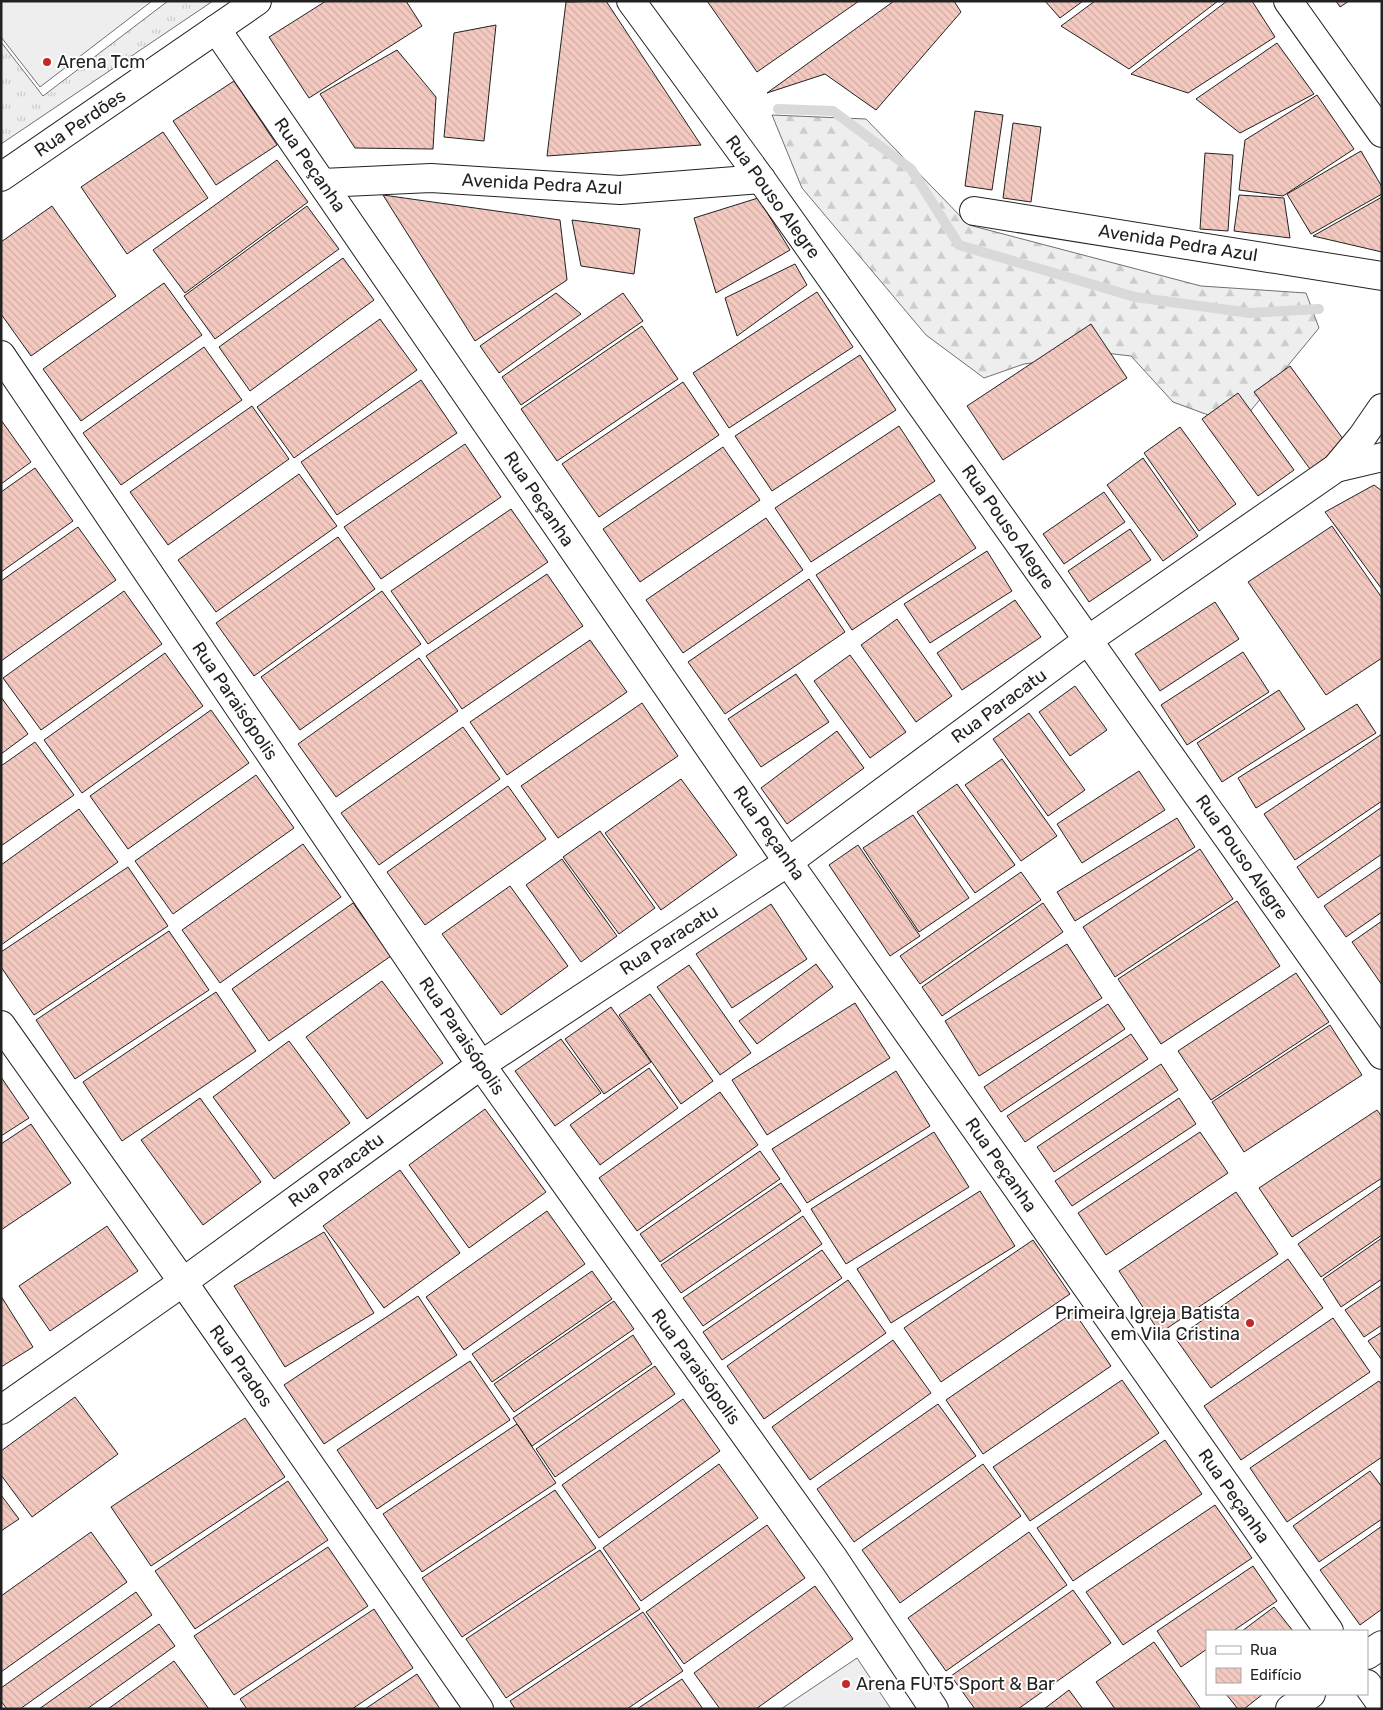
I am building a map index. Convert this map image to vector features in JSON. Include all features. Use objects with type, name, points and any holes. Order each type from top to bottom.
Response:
[{"type":"street","name":"Rua Perdões","points":[[1,177],[257,1]]},
{"type":"street","name":"Rua Pouso Alegre","points":[[631,1],[761,179],[1382,1055]]},
{"type":"street","points":[[1288,1],[1382,133]]},
{"type":"street","name":"Rua Peçanha","points":[[216,29],[788,862],[1328,1630]]},
{"type":"street","name":"Avenida Pedra Azul","points":[[322,183],[431,178],[620,190],[761,179]]},
{"type":"street","name":"Avenida Pedra Azul","points":[[974,210],[1382,276]]},
{"type":"street","name":"Rua Paraisópolis","points":[[1,355],[481,1065],[834,1559],[934,1709]]},
{"type":"street","name":"Rua Paracatu","points":[[1,1410],[182,1282],[481,1065],[788,862],[1088,640],[1336,468],[1362,437],[1382,408]]},
{"type":"street","name":"Rua Paracatu","points":[[1336,468],[1382,457]]},
{"type":"street","name":"Rua Prados","points":[[1,1025],[479,1709]]},
{"type":"street","points":[[1368,1654],[1382,1645]]},
{"type":"street","points":[[1368,1685],[1382,1706]]},
{"type":"street","points":[[1290,1709],[1310,1695]]},
{"type":"green space","name":"Arena Tcm","points":[[1,1],[152,1],[40,87],[1,37]]},
{"type":"green space","points":[[168,1],[213,1],[1,144],[1,42],[43,96]]},
{"type":"green space","points":[[772,115],[866,119],[969,225],[1201,286],[1306,293],[1319,328],[1238,426],[1173,402],[1131,356],[1105,353],[1024,364],[984,378],[926,335],[802,188]]},
{"type":"green space","name":"Arena FUT5 Sport & Bar","points":[[857,1658],[891,1709],[781,1709]]},
{"type":"building","points":[[326,1],[406,1],[422,26],[309,98],[269,37]]},
{"type":"building","points":[[606,1],[701,145],[547,156],[566,2]]},
{"type":"building","points":[[707,1],[859,1],[757,72]]},
{"type":"building","points":[[894,1],[954,1],[961,12],[876,110],[825,74],[767,93]]},
{"type":"building","points":[[1045,1],[1083,1],[1060,18]]},
{"type":"building","points":[[1095,1],[1218,1],[1129,69],[1061,26]]},
{"type":"building","points":[[1227,1],[1252,1],[1275,37],[1188,93],[1131,74]]},
{"type":"building","points":[[1336,1],[1349,1],[1340,7]]},
{"type":"building","points":[[496,25],[484,141],[444,137],[454,33]]},
{"type":"building","points":[[1277,43],[1314,94],[1240,133],[1196,99]]},
{"type":"building","points":[[397,50],[436,97],[433,149],[355,148],[320,94]]},
{"type":"building","points":[[234,81],[277,145],[216,185],[173,121]]},
{"type":"building","points":[[1317,95],[1354,149],[1283,196],[1239,190],[1245,140]]},
{"type":"building","points":[[975,111],[1003,115],[992,190],[965,186]]},
{"type":"building","points":[[1013,123],[1041,127],[1031,202],[1003,198]]},
{"type":"building","points":[[163,132],[208,198],[127,254],[81,187]]},
{"type":"building","points":[[1361,151],[1382,187],[1382,194],[1311,234],[1287,194]]},
{"type":"building","points":[[1205,153],[1233,155],[1228,231],[1200,229]]},
{"type":"building","points":[[277,160],[308,202],[185,293],[153,250]]},
{"type":"building","points":[[383,195],[560,220],[567,280],[475,341]]},
{"type":"building","points":[[1239,195],[1284,198],[1290,238],[1234,231]]},
{"type":"building","points":[[1382,197],[1382,252],[1313,236]]},
{"type":"building","points":[[758,198],[790,250],[716,293],[694,218]]},
{"type":"building","points":[[52,206],[116,296],[31,356],[1,314],[1,242]]},
{"type":"building","points":[[307,206],[339,249],[215,339],[184,296]]},
{"type":"building","points":[[572,220],[640,229],[634,274],[581,266]]},
{"type":"building","points":[[343,258],[374,300],[250,391],[219,347]]},
{"type":"building","points":[[795,264],[807,285],[737,336],[725,298]]},
{"type":"building","points":[[164,283],[202,335],[81,421],[43,369]]},
{"type":"building","points":[[817,292],[853,347],[729,428],[693,373]]},
{"type":"building","points":[[556,293],[581,314],[499,373],[480,346]]},
{"type":"building","points":[[623,293],[643,321],[521,405],[502,377]]},
{"type":"building","points":[[380,319],[417,370],[294,458],[257,407]]},
{"type":"building","points":[[1091,324],[1127,378],[1003,460],[967,406]]},
{"type":"building","points":[[642,326],[678,379],[557,461],[521,409]]},
{"type":"building","points":[[204,347],[242,400],[121,485],[83,433]]},
{"type":"building","points":[[860,355],[896,410],[772,491],[735,436]]},
{"type":"building","points":[[1290,366],[1346,443],[1310,469],[1254,392]]},
{"type":"building","points":[[421,380],[457,433],[337,515],[301,462]]},
{"type":"building","points":[[683,382],[719,435],[599,517],[562,464]]},
{"type":"building","points":[[1238,393],[1294,470],[1258,496],[1202,419]]},
{"type":"building","points":[[252,406],[289,459],[168,545],[130,492]]},
{"type":"building","points":[[1,420],[31,462],[1,484]]},
{"type":"building","points":[[899,426],[935,481],[811,562],[775,508]]},
{"type":"building","points":[[1180,427],[1236,504],[1199,531],[1144,453]]},
{"type":"building","points":[[465,444],[501,497],[381,579],[344,527]]},
{"type":"building","points":[[723,447],[760,500],[640,582],[603,529]]},
{"type":"building","points":[[1143,458],[1198,536],[1163,561],[1107,485]]},
{"type":"building","points":[[35,468],[73,521],[1,572],[1,492]]},
{"type":"building","points":[[299,474],[337,526],[216,612],[178,560]]},
{"type":"building","points":[[1374,485],[1382,491],[1381,588],[1325,512]]},
{"type":"building","points":[[1104,492],[1125,522],[1064,564],[1043,534]]},
{"type":"building","points":[[940,494],[976,548],[852,630],[816,575]]},
{"type":"building","points":[[511,509],[548,562],[428,644],[391,591]]},
{"type":"building","points":[[766,518],[803,570],[683,653],[646,600]]},
{"type":"building","points":[[1332,526],[1382,598],[1382,658],[1326,695],[1248,582]]},
{"type":"building","points":[[78,527],[116,580],[1,661],[1,581]]},
{"type":"building","points":[[1130,529],[1151,560],[1089,602],[1068,571]]},
{"type":"building","points":[[338,537],[375,589],[254,676],[216,623]]},
{"type":"building","points":[[987,551],[1012,591],[930,643],[904,604]]},
{"type":"building","points":[[547,574],[583,626],[462,709],[426,656]]},
{"type":"building","points":[[809,579],[845,632],[725,714],[688,662]]},
{"type":"building","points":[[124,591],[162,644],[41,730],[3,678]]},
{"type":"building","points":[[382,591],[421,644],[300,730],[261,677]]},
{"type":"building","points":[[1015,600],[1041,637],[962,690],[937,653]]},
{"type":"building","points":[[1215,602],[1239,639],[1160,691],[1135,654]]},
{"type":"building","points":[[897,619],[952,696],[916,722],[861,645]]},
{"type":"building","points":[[590,640],[627,692],[507,775],[470,722]]},
{"type":"building","points":[[1243,652],[1269,692],[1187,745],[1161,705]]},
{"type":"building","points":[[165,653],[203,706],[82,793],[44,740]]},
{"type":"building","points":[[850,655],[906,732],[870,758],[814,681]]},
{"type":"building","points":[[419,658],[458,711],[336,797],[298,744]]},
{"type":"building","points":[[796,674],[829,722],[761,767],[728,719]]},
{"type":"building","points":[[1075,686],[1107,730],[1070,756],[1039,712]]},
{"type":"building","points":[[1279,690],[1305,729],[1222,782],[1197,743]]},
{"type":"building","points":[[1,697],[28,734],[1,754]]},
{"type":"building","points":[[642,703],[678,756],[558,838],[521,786]]},
{"type":"building","points":[[1357,704],[1376,733],[1256,808],[1238,778]]},
{"type":"building","points":[[211,710],[249,763],[128,849],[90,796]]},
{"type":"building","points":[[1029,713],[1085,790],[1048,816],[993,739]]},
{"type":"building","points":[[463,727],[500,779],[379,865],[341,813]]},
{"type":"building","points":[[837,731],[864,768],[787,824],[761,788]]},
{"type":"building","points":[[1382,734],[1382,801],[1295,860],[1264,814]]},
{"type":"building","points":[[35,742],[74,795],[1,846],[1,766]]},
{"type":"building","points":[[1002,759],[1057,836],[1021,861],[965,785]]},
{"type":"building","points":[[1139,771],[1165,810],[1082,863],[1057,824]]},
{"type":"building","points":[[256,775],[294,828],[173,914],[135,861]]},
{"type":"building","points":[[681,779],[737,855],[661,910],[605,833]]},
{"type":"building","points":[[957,784],[1015,865],[975,893],[917,812]]},
{"type":"building","points":[[508,786],[546,839],[425,925],[387,872]]},
{"type":"building","points":[[1382,807],[1382,854],[1318,898],[1297,867]]},
{"type":"building","points":[[79,809],[118,862],[1,945],[1,865]]},
{"type":"building","points":[[913,815],[969,898],[919,932],[863,848]]},
{"type":"building","points":[[1177,818],[1195,847],[1075,921],[1057,892]]},
{"type":"building","points":[[600,831],[655,908],[619,934],[563,857]]},
{"type":"building","points":[[303,844],[341,897],[220,983],[182,930]]},
{"type":"building","points":[[858,845],[920,936],[890,956],[829,865]]},
{"type":"building","points":[[1200,849],[1233,899],[1115,977],[1083,927]]},
{"type":"building","points":[[562,859],[617,936],[581,962],[526,885]]},
{"type":"building","points":[[1382,866],[1382,912],[1346,937],[1324,906]]},
{"type":"building","points":[[128,867],[168,926],[34,1015],[1,967],[1,952]]},
{"type":"building","points":[[1021,872],[1041,900],[920,984],[900,956]]},
{"type":"building","points":[[510,886],[568,966],[501,1015],[442,934]]},
{"type":"building","points":[[1237,901],[1280,966],[1161,1044],[1118,979]]},
{"type":"building","points":[[353,903],[391,956],[269,1041],[232,989]]},
{"type":"building","points":[[1043,903],[1063,932],[942,1016],[922,987]]},
{"type":"building","points":[[771,904],[807,959],[732,1008],[696,954]]},
{"type":"building","points":[[1382,921],[1382,985],[1352,942]]},
{"type":"building","points":[[169,931],[209,990],[75,1079],[36,1020]]},
{"type":"building","points":[[1067,944],[1102,998],[979,1076],[945,1021]]},
{"type":"building","points":[[816,964],[833,987],[757,1044],[739,1021]]},
{"type":"building","points":[[689,965],[751,1053],[720,1075],[657,987]]},
{"type":"building","points":[[1296,973],[1329,1022],[1211,1100],[1178,1051]]},
{"type":"building","points":[[382,981],[443,1063],[367,1119],[306,1037]]},
{"type":"building","points":[[216,992],[256,1051],[122,1141],[83,1082]]},
{"type":"building","points":[[650,994],[713,1081],[681,1104],[619,1015]]},
{"type":"building","points":[[855,1003],[890,1058],[767,1135],[732,1080]]},
{"type":"building","points":[[1108,1004],[1125,1029],[1001,1112],[984,1087]]},
{"type":"building","points":[[611,1007],[651,1062],[604,1094],[565,1039]]},
{"type":"building","points":[[1330,1025],[1362,1075],[1244,1152],[1212,1102]]},
{"type":"building","points":[[1131,1034],[1148,1059],[1025,1142],[1007,1116]]},
{"type":"building","points":[[561,1039],[601,1093],[555,1126],[515,1071]]},
{"type":"building","points":[[289,1041],[350,1123],[274,1179],[213,1097]]},
{"type":"building","points":[[1161,1064],[1178,1090],[1054,1172],[1037,1147]]},
{"type":"building","points":[[649,1068],[678,1108],[600,1165],[570,1125]]},
{"type":"building","points":[[896,1071],[930,1126],[807,1203],[772,1149]]},
{"type":"building","points":[[1,1077],[29,1118],[1,1136]]},
{"type":"building","points":[[720,1092],[758,1145],[637,1231],[599,1178]]},
{"type":"building","points":[[200,1098],[261,1182],[203,1225],[141,1140]]},
{"type":"building","points":[[1179,1098],[1196,1124],[1072,1206],[1055,1181]]},
{"type":"building","points":[[485,1109],[546,1192],[469,1248],[409,1165]]},
{"type":"building","points":[[1377,1110],[1382,1117],[1382,1178],[1292,1237],[1259,1188]]},
{"type":"building","points":[[31,1124],[71,1183],[1,1230],[1,1144]]},
{"type":"building","points":[[934,1132],[969,1187],[846,1264],[811,1209]]},
{"type":"building","points":[[1200,1132],[1228,1173],[1106,1255],[1078,1213]]},
{"type":"building","points":[[760,1151],[780,1179],[660,1262],[640,1234]]},
{"type":"building","points":[[400,1170],[460,1253],[384,1308],[323,1226]]},
{"type":"building","points":[[781,1183],[801,1211],[681,1293],[661,1265]]},
{"type":"building","points":[[1382,1185],[1382,1235],[1321,1277],[1298,1244]]},
{"type":"building","points":[[980,1191],[1015,1246],[891,1323],[857,1269]]},
{"type":"building","points":[[1236,1192],[1278,1254],[1160,1333],[1119,1271]]},
{"type":"building","points":[[547,1211],[585,1264],[464,1350],[426,1297]]},
{"type":"building","points":[[803,1216],[822,1244],[703,1326],[683,1298]]},
{"type":"building","points":[[107,1226],[138,1271],[50,1331],[19,1286]]},
{"type":"building","points":[[324,1232],[374,1313],[285,1367],[234,1286]]},
{"type":"building","points":[[1382,1238],[1382,1279],[1341,1307],[1323,1279]]},
{"type":"building","points":[[1033,1240],[1070,1294],[941,1382],[904,1328]]},
{"type":"building","points":[[822,1250],[842,1278],[722,1360],[703,1332]]},
{"type":"building","name":"Primeira Igreja Batista em Vila Cristina","points":[[1288,1259],[1323,1308],[1211,1388],[1176,1339]]},
{"type":"building","points":[[592,1271],[612,1299],[492,1382],[472,1354]]},
{"type":"building","points":[[848,1280],[886,1333],[764,1419],[727,1366]]},
{"type":"building","points":[[1382,1285],[1382,1325],[1364,1337],[1345,1310]]},
{"type":"building","points":[[1,1296],[33,1347],[1,1367]]},
{"type":"building","points":[[418,1296],[457,1355],[324,1444],[284,1385]]},
{"type":"building","points":[[614,1301],[634,1329],[514,1412],[494,1384]]},
{"type":"building","points":[[1074,1312],[1111,1366],[983,1454],[946,1400]]},
{"type":"building","points":[[1333,1318],[1370,1372],[1241,1460],[1204,1406]]},
{"type":"building","points":[[1382,1332],[1382,1360],[1368,1341]]},
{"type":"building","points":[[633,1335],[652,1364],[532,1446],[513,1418]]},
{"type":"building","points":[[893,1340],[931,1393],[810,1480],[772,1427]]},
{"type":"building","points":[[470,1361],[510,1420],[377,1509],[337,1450]]},
{"type":"building","points":[[655,1366],[675,1394],[555,1477],[536,1449]]},
{"type":"building","points":[[1122,1380],[1159,1433],[1030,1521],[993,1467]]},
{"type":"building","points":[[1379,1381],[1382,1385],[1382,1457],[1287,1522],[1250,1468]]},
{"type":"building","points":[[75,1397],[118,1454],[32,1517],[1,1475],[1,1451]]},
{"type":"building","points":[[683,1399],[720,1451],[599,1538],[562,1485]]},
{"type":"building","points":[[938,1404],[976,1456],[854,1542],[817,1489]]},
{"type":"building","points":[[245,1418],[285,1477],[151,1566],[111,1507]]},
{"type":"building","points":[[517,1424],[556,1483],[422,1572],[383,1514]]},
{"type":"building","points":[[1165,1440],[1202,1494],[1073,1581],[1037,1528]]},
{"type":"building","points":[[719,1464],[758,1518],[641,1601],[603,1548]]},
{"type":"building","points":[[983,1464],[1021,1516],[900,1603],[862,1550]]},
{"type":"building","points":[[1370,1471],[1382,1487],[1382,1519],[1319,1562],[1293,1526]]},
{"type":"building","points":[[288,1481],[328,1540],[195,1629],[155,1571]]},
{"type":"building","points":[[555,1490],[596,1548],[462,1637],[422,1578]]},
{"type":"building","points":[[1,1495],[19,1519],[1,1531]]},
{"type":"building","points":[[1215,1505],[1252,1558],[1123,1645],[1086,1592]]},
{"type":"building","points":[[767,1525],[805,1578],[684,1664],[646,1612]]},
{"type":"building","points":[[1382,1526],[1382,1609],[1360,1625],[1320,1570]]},
{"type":"building","points":[[91,1532],[127,1582],[1,1672],[1,1596]]},
{"type":"building","points":[[1029,1532],[1067,1585],[946,1671],[908,1618]]},
{"type":"building","points":[[328,1547],[368,1606],[234,1695],[194,1636]]},
{"type":"building","points":[[600,1550],[640,1609],[506,1698],[466,1639]]},
{"type":"building","points":[[1253,1566],[1277,1601],[1234,1630],[1206,1630],[1206,1650],[1181,1667],[1157,1631]]},
{"type":"building","points":[[815,1586],[853,1639],[756,1709],[720,1709],[694,1673]]},
{"type":"building","points":[[1073,1590],[1111,1643],[1018,1709],[975,1709],[951,1676]]},
{"type":"building","points":[[136,1592],[152,1615],[20,1709],[7,1709],[1,1701],[1,1688]]},
{"type":"building","points":[[1274,1607],[1292,1630],[1243,1630]]},
{"type":"building","points":[[374,1609],[413,1668],[352,1709],[247,1709],[240,1699]]},
{"type":"building","points":[[643,1612],[683,1671],[627,1709],[515,1709],[510,1701]]},
{"type":"building","points":[[159,1624],[175,1646],[87,1709],[39,1709]]},
{"type":"building","points":[[1154,1642],[1201,1709],[1115,1709],[1096,1682]]},
{"type":"building","points":[[174,1661],[209,1709],[108,1709]]},
{"type":"building","points":[[417,1674],[440,1709],[365,1709]]},
{"type":"building","points":[[682,1679],[703,1709],[637,1709]]},
{"type":"building","points":[[1069,1690],[1083,1709],[1044,1709]]},
{"type":"building","points":[[1227,1695],[1262,1695],[1244,1709],[1238,1709]]},
{"type":"waterway","points":[[778,109],[833,111],[911,169],[959,245],[1135,297],[1250,313],[1319,309]]},
{"type":"place","name":"Arena Tcm","points":[[47,62]]},
{"type":"place","name":"Primeira Igreja Batista em Vila Cristina","points":[[1250,1323]]},
{"type":"place","name":"Arena FUT5 Sport & Bar","points":[[846,1684]]}]
